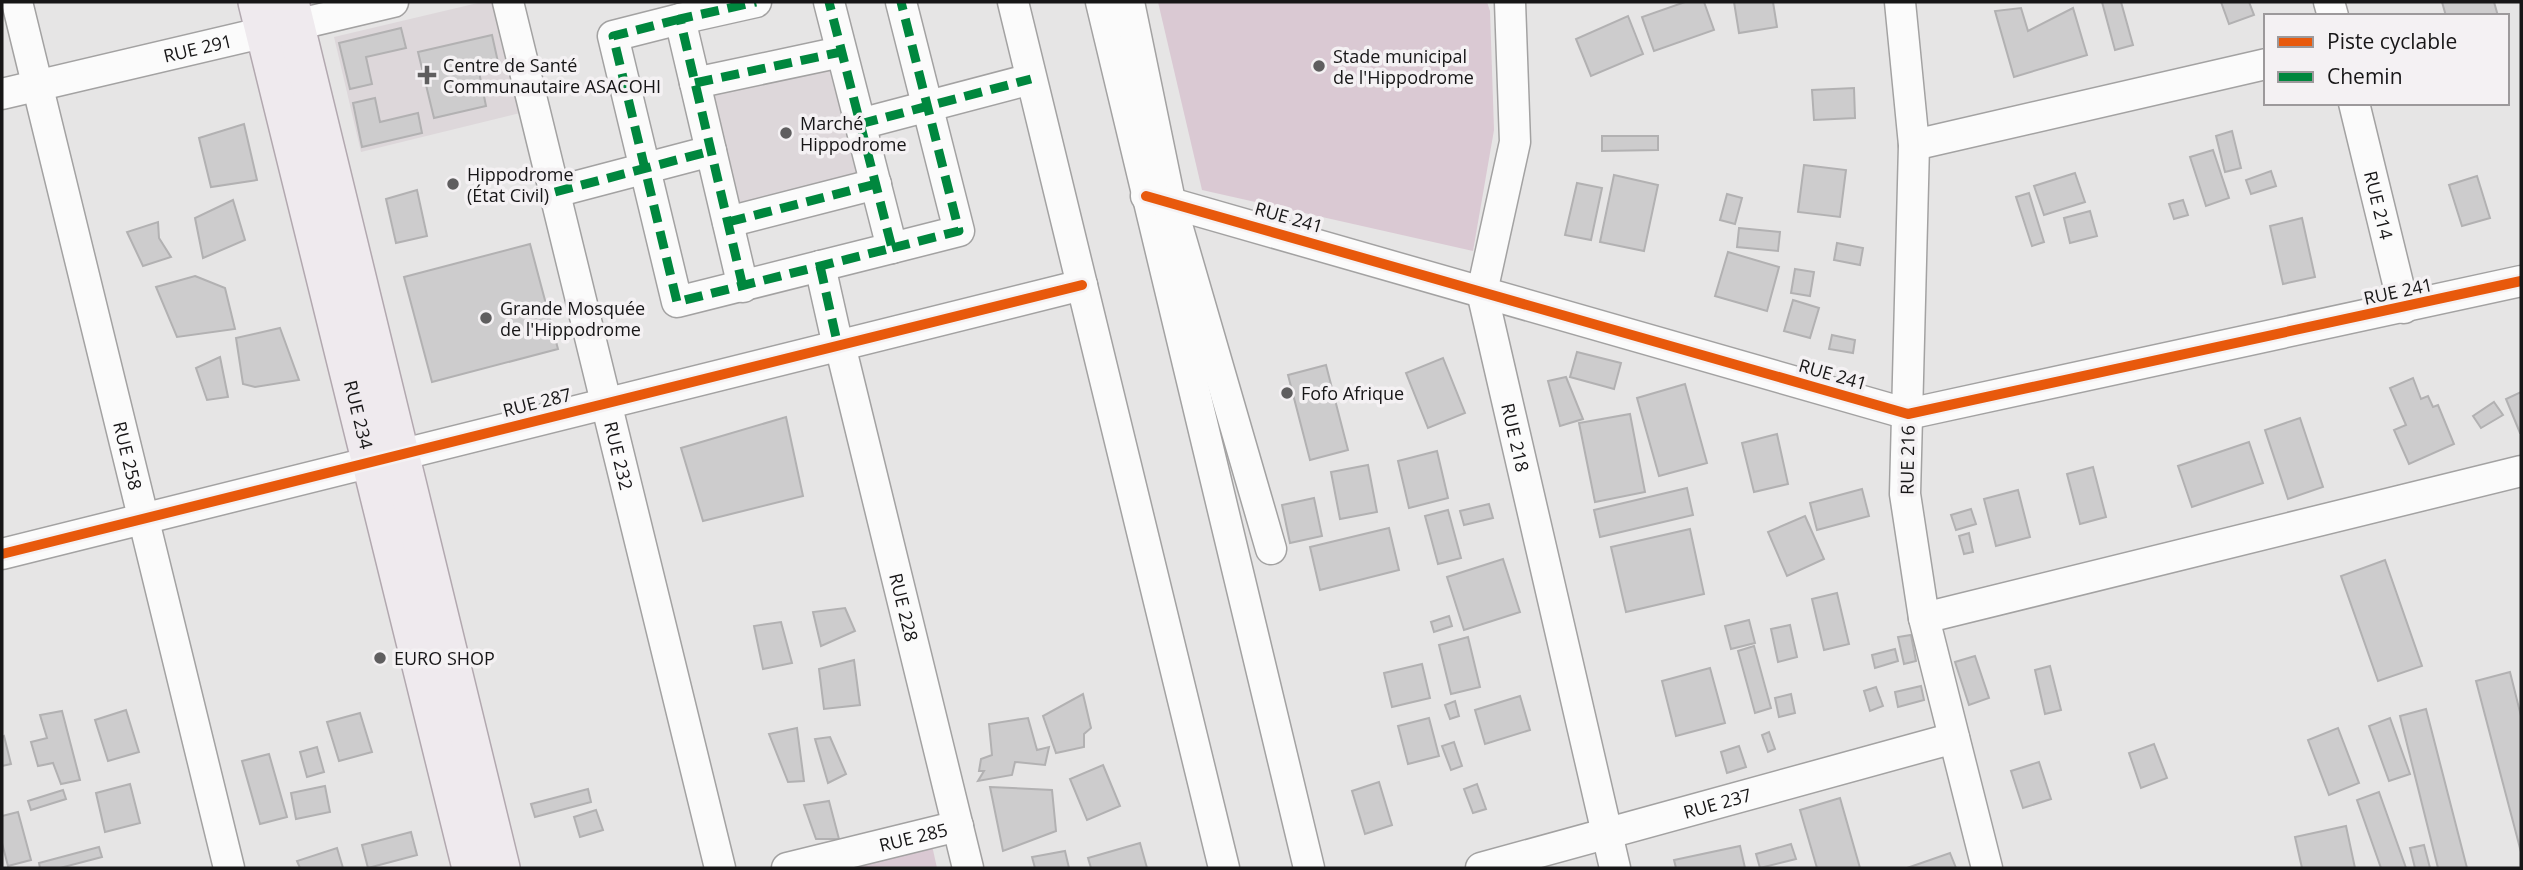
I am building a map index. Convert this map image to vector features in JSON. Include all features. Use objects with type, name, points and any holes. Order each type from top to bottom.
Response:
[{"type":"main road","name":"RUE 234","points":[[277,15],[385,458],[471,868]]},
{"type":"main road","name":"RUE 234","points":[[385,458],[501,868]]},
{"type":"street","name":"RUE 258","points":[[17,2],[229,868]]},
{"type":"street","name":"RUE 291","points":[[2,94],[277,15],[393,2]]},
{"type":"street","name":"RUE 232","points":[[508,2],[720,868]]},
{"type":"street","points":[[756,2],[613,36],[677,302],[959,231],[901,2]]},
{"type":"street","points":[[828,2],[892,248]]},
{"type":"street","points":[[1013,2],[1224,868]]},
{"type":"street","points":[[1101,2],[1158,198],[1271,550]]},
{"type":"street","points":[[1129,2],[1158,198],[1309,868]]},
{"type":"street","name":"RUE 218","points":[[1510,2],[1515,142],[1482,292],[1615,868]]},
{"type":"street","name":"RUE 216","points":[[1900,2],[1914,145],[1905,494],[1924,618],[1987,868]]},
{"type":"street","points":[[680,19],[743,287]]},
{"type":"street","points":[[695,83],[841,52]]},
{"type":"street","points":[[1914,145],[2264,64]]},
{"type":"street","points":[[860,124],[1031,79]]},
{"type":"street","name":"RUE 214","points":[[2354,105],[2404,308]]},
{"type":"street","points":[[555,192],[711,151]]},
{"type":"street","points":[[728,222],[876,184]]},
{"type":"street","name":"RUE 241","points":[[1158,198],[1908,414],[2521,281]]},
{"type":"street","name":"RUE 228","points":[[820,266],[968,868]]},
{"type":"street","name":"RUE 287","points":[[2,554],[1082,285]]},
{"type":"street","points":[[1924,618],[2521,471]]},
{"type":"street","name":"RUE 237","points":[[1481,868],[1954,738]]},
{"type":"street","name":"RUE 285","points":[[787,868],[958,826]]},
{"type":"shaded area","name":"Centre de Santé Communautaire ASACOHI","points":[[482,2],[494,2],[520,113],[361,152],[334,37]]},
{"type":"shaded area","points":[[1158,2],[1487,2],[1490,11],[1494,130],[1473,251],[1202,190]]},
{"type":"shaded area","name":"Marché Hippodrome","points":[[838,60],[869,178],[732,215],[705,87]]},
{"type":"shaded area","points":[[931,841],[937,868],[816,868]]},
{"type":"building","points":[[1685,2],[1704,2],[1714,30],[1654,51],[1642,17]]},
{"type":"building","points":[[1734,2],[1773,2],[1777,27],[1739,33]]},
{"type":"building","points":[[2102,2],[2121,2],[2133,45],[2115,50]]},
{"type":"building","points":[[2221,2],[2249,2],[2254,15],[2229,24]]},
{"type":"building","points":[[2442,2],[2494,2],[2497,14],[2445,14]]},
{"type":"building","points":[[2021,8],[2028,31],[2073,8],[2087,55],[2014,77],[1995,11]]},
{"type":"building","points":[[1628,16],[1643,54],[1591,76],[1576,39]]},
{"type":"building","points":[[401,28],[406,48],[366,57],[372,84],[350,89],[339,43]]},
{"type":"building","points":[[492,35],[498,62],[478,67],[486,106],[434,118],[418,52]]},
{"type":"building","points":[[1854,88],[1855,118],[1814,120],[1812,90]]},
{"type":"building","points":[[375,98],[380,122],[418,113],[422,133],[362,147],[353,103]]},
{"type":"building","points":[[244,124],[257,180],[211,187],[199,138]]},
{"type":"building","points":[[2232,131],[2241,168],[2225,172],[2216,136]]},
{"type":"building","points":[[1602,136],[1658,136],[1658,150],[1602,151]]},
{"type":"building","points":[[2213,150],[2229,198],[2206,206],[2190,157]]},
{"type":"building","points":[[1804,165],[1846,170],[1840,217],[1798,212]]},
{"type":"building","points":[[2271,171],[2276,186],[2251,194],[2246,180]]},
{"type":"building","points":[[2075,173],[2085,202],[2044,215],[2034,186]]},
{"type":"building","points":[[1614,175],[1658,185],[1644,251],[1600,242]]},
{"type":"building","points":[[2477,176],[2490,218],[2462,226],[2449,185]]},
{"type":"building","points":[[1577,183],[1602,188],[1591,240],[1565,235]]},
{"type":"building","points":[[417,190],[427,236],[396,243],[386,199]]},
{"type":"building","points":[[2029,193],[2044,242],[2032,246],[2016,197]]},
{"type":"building","points":[[1727,194],[1742,198],[1735,224],[1720,220]]},
{"type":"building","points":[[233,200],[245,240],[203,258],[195,218]]},
{"type":"building","points":[[2183,200],[2188,215],[2174,219],[2169,204]]},
{"type":"building","points":[[2090,211],[2097,236],[2070,243],[2064,218]]},
{"type":"building","points":[[2302,218],[2315,277],[2283,284],[2270,226]]},
{"type":"building","points":[[158,222],[159,238],[171,257],[143,266],[127,232]]},
{"type":"building","points":[[1739,228],[1780,232],[1778,251],[1737,247]]},
{"type":"building","points":[[1837,243],[1863,248],[1860,265],[1834,260]]},
{"type":"building","name":"Grande Mosquée de l'Hippodrome","points":[[530,244],[558,349],[432,382],[404,277]]},
{"type":"building","points":[[1728,252],[1779,267],[1767,311],[1715,296]]},
{"type":"building","points":[[1795,269],[1814,272],[1810,296],[1791,293]]},
{"type":"building","points":[[195,276],[225,288],[235,329],[177,337],[156,287]]},
{"type":"building","points":[[1793,300],[1819,308],[1810,338],[1784,331]]},
{"type":"building","points":[[280,328],[299,380],[255,387],[243,384],[236,338]]},
{"type":"building","points":[[1832,335],[1855,340],[1853,353],[1829,349]]},
{"type":"building","points":[[1577,352],[1621,363],[1614,389],[1570,377]]},
{"type":"building","points":[[220,357],[228,397],[207,400],[196,368]]},
{"type":"building","points":[[1443,358],[1465,413],[1428,428],[1406,373]]},
{"type":"building","points":[[1326,365],[1348,450],[1310,460],[1288,375]]},
{"type":"building","points":[[1566,377],[1583,419],[1560,426],[1548,381]]},
{"type":"building","points":[[2413,378],[2421,399],[2428,396],[2433,407],[2438,405],[2454,444],[2409,464],[2394,430],[2406,425],[2390,388]]},
{"type":"building","points":[[1685,384],[1707,463],[1659,476],[1637,398]]},
{"type":"building","points":[[2521,392],[2521,433],[2520,433],[2506,399]]},
{"type":"building","points":[[2494,402],[2503,415],[2481,428],[2473,416]]},
{"type":"building","points":[[1630,414],[1645,492],[1595,502],[1579,423]]},
{"type":"building","points":[[786,417],[803,496],[703,521],[681,448]]},
{"type":"building","points":[[2300,418],[2323,487],[2288,499],[2265,430]]},
{"type":"building","points":[[1777,434],[1788,484],[1754,492],[1742,443]]},
{"type":"building","points":[[2249,442],[2263,483],[2192,507],[2178,466]]},
{"type":"building","points":[[1437,451],[1448,498],[1409,508],[1398,461]]},
{"type":"building","points":[[1368,465],[1377,512],[1340,519],[1331,472]]},
{"type":"building","points":[[2093,467],[2106,517],[2080,524],[2067,474]]},
{"type":"building","points":[[1687,488],[1693,515],[1600,537],[1594,510]]},
{"type":"building","points":[[1862,489],[1869,516],[1817,530],[1810,503]]},
{"type":"building","points":[[2018,490],[2030,537],[1996,546],[1984,499]]},
{"type":"building","points":[[1314,498],[1322,536],[1290,543],[1282,505]]},
{"type":"building","points":[[1489,504],[1493,518],[1464,525],[1460,511]]},
{"type":"building","points":[[1971,509],[1976,524],[1956,530],[1951,515]]},
{"type":"building","points":[[1448,510],[1461,558],[1438,564],[1425,516]]},
{"type":"building","points":[[1805,516],[1824,559],[1787,576],[1768,532]]},
{"type":"building","points":[[1389,528],[1399,570],[1320,590],[1310,547]]},
{"type":"building","points":[[1690,529],[1704,594],[1626,612],[1611,547]]},
{"type":"building","points":[[1969,533],[1973,552],[1964,554],[1959,536]]},
{"type":"building","points":[[1503,559],[1520,612],[1464,630],[1447,577]]},
{"type":"building","points":[[2385,560],[2422,666],[2378,681],[2341,576]]},
{"type":"building","points":[[1837,593],[1849,644],[1824,650],[1812,599]]},
{"type":"building","points":[[845,608],[855,631],[821,646],[813,612]]},
{"type":"building","points":[[1449,616],[1452,626],[1434,632],[1431,622]]},
{"type":"building","points":[[1749,620],[1755,643],[1731,649],[1725,626]]},
{"type":"building","points":[[781,622],[792,663],[763,669],[754,626]]},
{"type":"building","points":[[1790,625],[1797,657],[1778,662],[1771,629]]},
{"type":"building","points":[[1911,635],[1916,661],[1904,664],[1898,637]]},
{"type":"building","points":[[1468,637],[1480,687],[1451,694],[1439,645]]},
{"type":"building","points":[[1754,646],[1771,708],[1755,713],[1738,651]]},
{"type":"building","points":[[1895,649],[1898,661],[1875,668],[1872,655]]},
{"type":"building","points":[[1975,656],[1989,698],[1969,705],[1955,662]]},
{"type":"building","points":[[854,660],[860,705],[824,709],[819,669]]},
{"type":"building","points":[[1422,664],[1430,698],[1392,707],[1384,673]]},
{"type":"building","points":[[2050,666],[2061,710],[2045,714],[2035,670]]},
{"type":"building","points":[[1710,668],[1725,723],[1676,736],[1662,681]]},
{"type":"building","points":[[2510,672],[2521,716],[2521,852],[2476,681]]},
{"type":"building","points":[[1921,686],[1924,700],[1898,707],[1895,692]]},
{"type":"building","points":[[1876,687],[1883,706],[1870,711],[1864,691]]},
{"type":"building","points":[[1083,694],[1091,728],[1084,734],[1084,747],[1056,753],[1043,716]]},
{"type":"building","points":[[1791,694],[1795,713],[1779,717],[1775,698]]},
{"type":"building","points":[[1520,696],[1530,730],[1485,744],[1475,710]]},
{"type":"building","points":[[1455,701],[1459,716],[1450,719],[1445,705]]},
{"type":"building","points":[[2426,709],[2467,868],[2438,868],[2400,716]]},
{"type":"building","points":[[126,710],[139,752],[108,761],[95,720]]},
{"type":"building","points":[[62,711],[80,780],[61,784],[53,763],[38,766],[31,742],[47,738],[40,715]]},
{"type":"building","points":[[360,713],[372,752],[339,761],[327,722]]},
{"type":"building","points":[[1028,718],[1037,750],[1049,747],[1045,765],[1015,762],[1012,775],[978,781],[984,771],[979,771],[981,759],[992,755],[989,724]]},
{"type":"building","points":[[1429,718],[1439,756],[1408,764],[1398,726]]},
{"type":"building","points":[[2390,718],[2410,774],[2389,781],[2369,726]]},
{"type":"building","points":[[797,728],[804,781],[788,782],[769,734]]},
{"type":"building","points":[[2338,728],[2359,783],[2329,795],[2308,740]]},
{"type":"building","points":[[1769,732],[1775,749],[1768,752],[1762,735]]},
{"type":"building","points":[[4,736],[11,764],[2,766],[2,737]]},
{"type":"building","points":[[830,737],[846,774],[828,783],[815,739]]},
{"type":"building","points":[[1454,742],[1462,766],[1451,770],[1442,746]]},
{"type":"building","points":[[2154,744],[2167,778],[2141,788],[2129,753]]},
{"type":"building","points":[[1739,746],[1746,767],[1727,773],[1721,752]]},
{"type":"building","points":[[317,747],[324,772],[307,777],[300,752]]},
{"type":"building","points":[[269,754],[287,817],[260,824],[242,761]]},
{"type":"building","points":[[2039,762],[2051,799],[2023,808],[2011,771]]},
{"type":"building","points":[[1103,765],[1120,806],[1087,820],[1070,779]]},
{"type":"building","points":[[1379,782],[1392,825],[1365,834],[1352,791]]},
{"type":"building","points":[[130,784],[140,823],[105,832],[96,793]]},
{"type":"building","points":[[1477,784],[1486,809],[1473,813],[1464,789]]},
{"type":"building","points":[[325,786],[330,812],[296,819],[291,793]]},
{"type":"building","points":[[990,787],[1052,790],[1056,831],[1003,851]]},
{"type":"building","points":[[588,789],[591,802],[535,817],[531,804]]},
{"type":"building","points":[[63,790],[66,799],[31,810],[28,801]]},
{"type":"building","points":[[2379,792],[2406,868],[2381,868],[2357,800]]},
{"type":"building","points":[[1840,798],[1860,868],[1817,868],[1800,810]]},
{"type":"building","points":[[829,801],[839,839],[816,839],[804,805]]},
{"type":"building","points":[[596,810],[603,830],[580,837],[574,817]]},
{"type":"building","points":[[18,812],[31,860],[8,866],[2,843],[2,816]]},
{"type":"building","points":[[2346,826],[2355,868],[2302,868],[2295,837]]},
{"type":"building","points":[[411,832],[417,855],[368,868],[362,845]]},
{"type":"building","points":[[1140,843],[1147,868],[1091,868],[1088,858]]},
{"type":"building","points":[[1791,844],[1796,859],[1760,868],[1756,854]]},
{"type":"building","points":[[2424,845],[2430,868],[2415,868],[2410,848]]},
{"type":"building","points":[[1740,846],[1745,868],[1676,868],[1674,860]]},
{"type":"building","points":[[99,847],[102,857],[60,868],[40,868],[39,863]]},
{"type":"building","points":[[337,848],[343,868],[300,868],[297,861]]},
{"type":"building","points":[[1065,851],[1069,868],[1035,868],[1032,857]]},
{"type":"building","points":[[1950,853],[1956,868],[1907,868]]},
{"type":"marked path","points":[[743,287],[680,19],[756,2]]},
{"type":"marked path","points":[[680,19],[613,36],[677,302],[892,248],[829,2]]},
{"type":"marked path","points":[[892,248],[959,231],[901,2]]},
{"type":"marked path","points":[[695,83],[841,52]]},
{"type":"marked path","points":[[860,124],[1031,79]]},
{"type":"marked path","points":[[555,192],[711,151]]},
{"type":"marked path","points":[[728,222],[876,184]]},
{"type":"marked path","points":[[820,266],[838,346]]},
{"type":"cycle path","points":[[1146,196],[1908,414],[2521,281]]},
{"type":"cycle path","points":[[2,554],[1082,285]]},
{"type":"place","name":"Stade municipal de l'Hippodrome","points":[[1319,66]]},
{"type":"place","name":"Centre de Santé Communautaire ASACOHI","points":[[427,75]]},
{"type":"place","name":"Marché Hippodrome","points":[[786,133]]},
{"type":"place","name":"Hippodrome (État Civil)","points":[[453,184]]},
{"type":"place","name":"Grande Mosquée de l'Hippodrome","points":[[486,318]]},
{"type":"place","name":"Fofo Afrique","points":[[1287,393]]},
{"type":"place","name":"EURO SHOP","points":[[380,658]]}]
